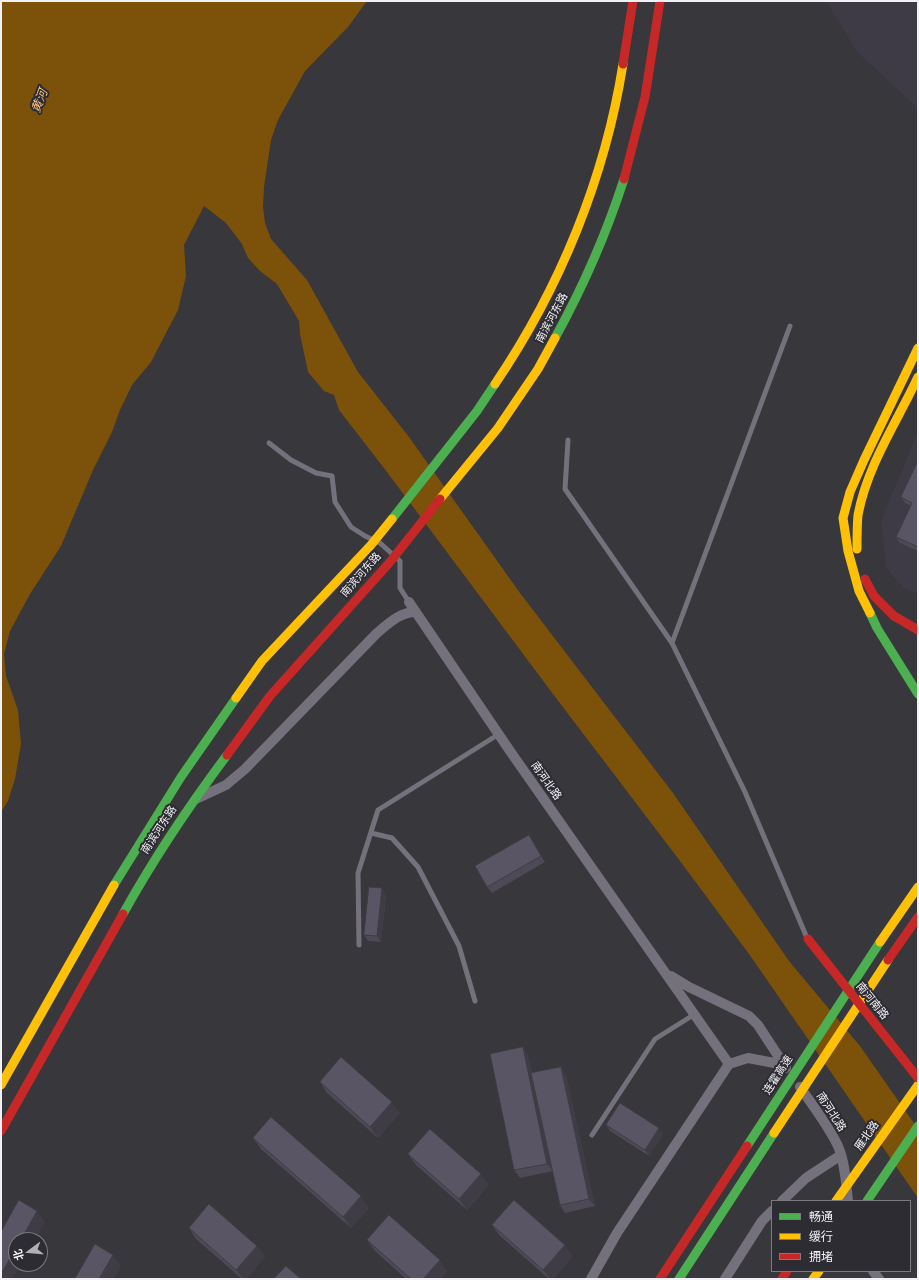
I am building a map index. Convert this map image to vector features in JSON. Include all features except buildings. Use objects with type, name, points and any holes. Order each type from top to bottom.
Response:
[{"type":"main road","name":"南滨河东路","points":[[1,1085],[127,863],[181,777],[262,662],[371,545],[477,411],[515,355],[550,292],[579,228],[595,181],[619,92],[633,1]]},
{"type":"main road","name":"南滨河东路","points":[[1,1131],[144,877],[193,801],[270,696],[390,562],[498,428],[538,369],[580,292],[604,238],[621,189],[637,133],[652,61],[660,1]]},
{"type":"main road","points":[[918,348],[864,460],[850,492],[843,518],[848,551],[859,591],[877,628],[918,694]]},
{"type":"main road","points":[[918,377],[880,452],[867,483],[859,507],[856,534],[858,559],[864,578],[874,596],[894,616],[918,630]]},
{"type":"main road","points":[[912,895],[918,878]]},
{"type":"main road","name":"连霍高速","points":[[660,1279],[869,958],[918,886]]},
{"type":"main road","points":[[679,1279],[880,972],[918,917]]},
{"type":"main road","points":[[907,932],[918,923]]},
{"type":"main road","name":"南河南路","points":[[808,939],[918,1078]]},
{"type":"main road","name":"雁北路","points":[[837,1200],[918,1085]]},
{"type":"main road","points":[[868,1200],[918,1126]]},
{"type":"street","name":"南河北路","points":[[408,602],[729,1064]]},
{"type":"street","points":[[193,801],[226,785],[235,777],[263,751],[377,633],[398,616],[407,612],[416,612]]},
{"type":"street","name":"南河北路","points":[[665,972],[675,980],[749,1016],[758,1025],[828,1128],[838,1146],[848,1200]]},
{"type":"street","points":[[591,1279],[618,1233],[729,1064],[748,1058],[785,1065]]},
{"type":"street","points":[[783,1200],[806,1178],[841,1156]]},
{"type":"street","points":[[725,1279],[762,1220],[771,1212]]},
{"type":"lane","points":[[672,643],[790,326]]},
{"type":"lane","points":[[568,440],[565,489],[672,643],[744,792],[808,939]]},
{"type":"lane","points":[[269,443],[291,460],[316,473],[332,476],[336,502],[351,527],[380,543],[400,561],[400,588],[408,602]]},
{"type":"lane","points":[[359,945],[358,873],[378,810],[499,734]]},
{"type":"lane","points":[[371,833],[392,838],[418,867],[459,946],[475,1001]]},
{"type":"lane","points":[[592,1135],[655,1039],[695,1014]]},
{"type":"shaded area","points":[[826,1],[918,1],[918,108],[857,52]]},
{"type":"shaded area","points":[[918,432],[918,594],[903,588],[886,567],[881,521]]},
{"type":"water","name":"黄河","points":[[1,1],[367,1],[348,27],[305,71],[278,120],[271,140],[264,187],[263,207],[265,223],[271,239],[307,280],[358,372],[409,437],[520,593],[673,793],[789,961],[860,1046],[918,1129],[918,1198],[749,954],[339,410],[334,395],[324,391],[308,372],[300,334],[299,321],[277,284],[260,271],[248,258],[242,244],[226,223],[204,206],[184,245],[186,276],[178,310],[151,362],[132,385],[120,410],[112,432],[93,470],[61,546],[30,594],[10,631],[4,654],[6,676],[18,710],[21,744],[15,779],[8,801],[1,812]]},
{"type":"traffic: fast","points":[[555,338],[575,300],[593,260],[610,220],[624,179]]},
{"type":"traffic: fast","points":[[392,519],[477,411],[495,384]]},
{"type":"traffic: fast","points":[[870,613],[877,628],[918,694]]},
{"type":"traffic: fast","points":[[114,885],[181,777],[236,698]]},
{"type":"traffic: fast","points":[[123,914],[172,833],[227,755]]},
{"type":"traffic: fast","points":[[747,1146],[880,942]]},
{"type":"traffic: fast","points":[[868,1200],[918,1126]]},
{"type":"traffic: fast","points":[[679,1279],[774,1133]]},
{"type":"traffic: slow","points":[[495,384],[540,310],[577,231],[605,149],[623,64]]},
{"type":"traffic: slow","points":[[440,499],[498,428],[538,369],[555,338]]},
{"type":"traffic: slow","points":[[870,613],[859,591],[848,551],[843,518],[850,492],[864,460],[918,348]]},
{"type":"traffic: slow","points":[[857,549],[858,515],[868,479],[918,377]]},
{"type":"traffic: slow","points":[[236,698],[262,661],[371,545],[392,519]]},
{"type":"traffic: slow","points":[[1,1085],[114,885]]},
{"type":"traffic: slow","points":[[880,942],[918,887]]},
{"type":"traffic: slow","points":[[774,1133],[888,960]]},
{"type":"traffic: slow","points":[[837,1200],[918,1085]]},
{"type":"traffic: slow","points":[[813,1279],[818,1272]]},
{"type":"traffic: jam","points":[[623,64],[633,1]]},
{"type":"traffic: jam","points":[[624,179],[645,97],[660,1]]},
{"type":"traffic: jam","points":[[227,755],[270,696],[390,562],[440,499]]},
{"type":"traffic: jam","points":[[865,579],[874,596],[894,616],[918,630]]},
{"type":"traffic: jam","points":[[1,1131],[123,914]]},
{"type":"traffic: jam","points":[[888,960],[918,917]]},
{"type":"traffic: jam","points":[[808,939],[918,1078]]},
{"type":"traffic: jam","points":[[660,1279],[747,1146]]},
{"type":"traffic: jam","points":[[782,1279],[786,1272]]}]
